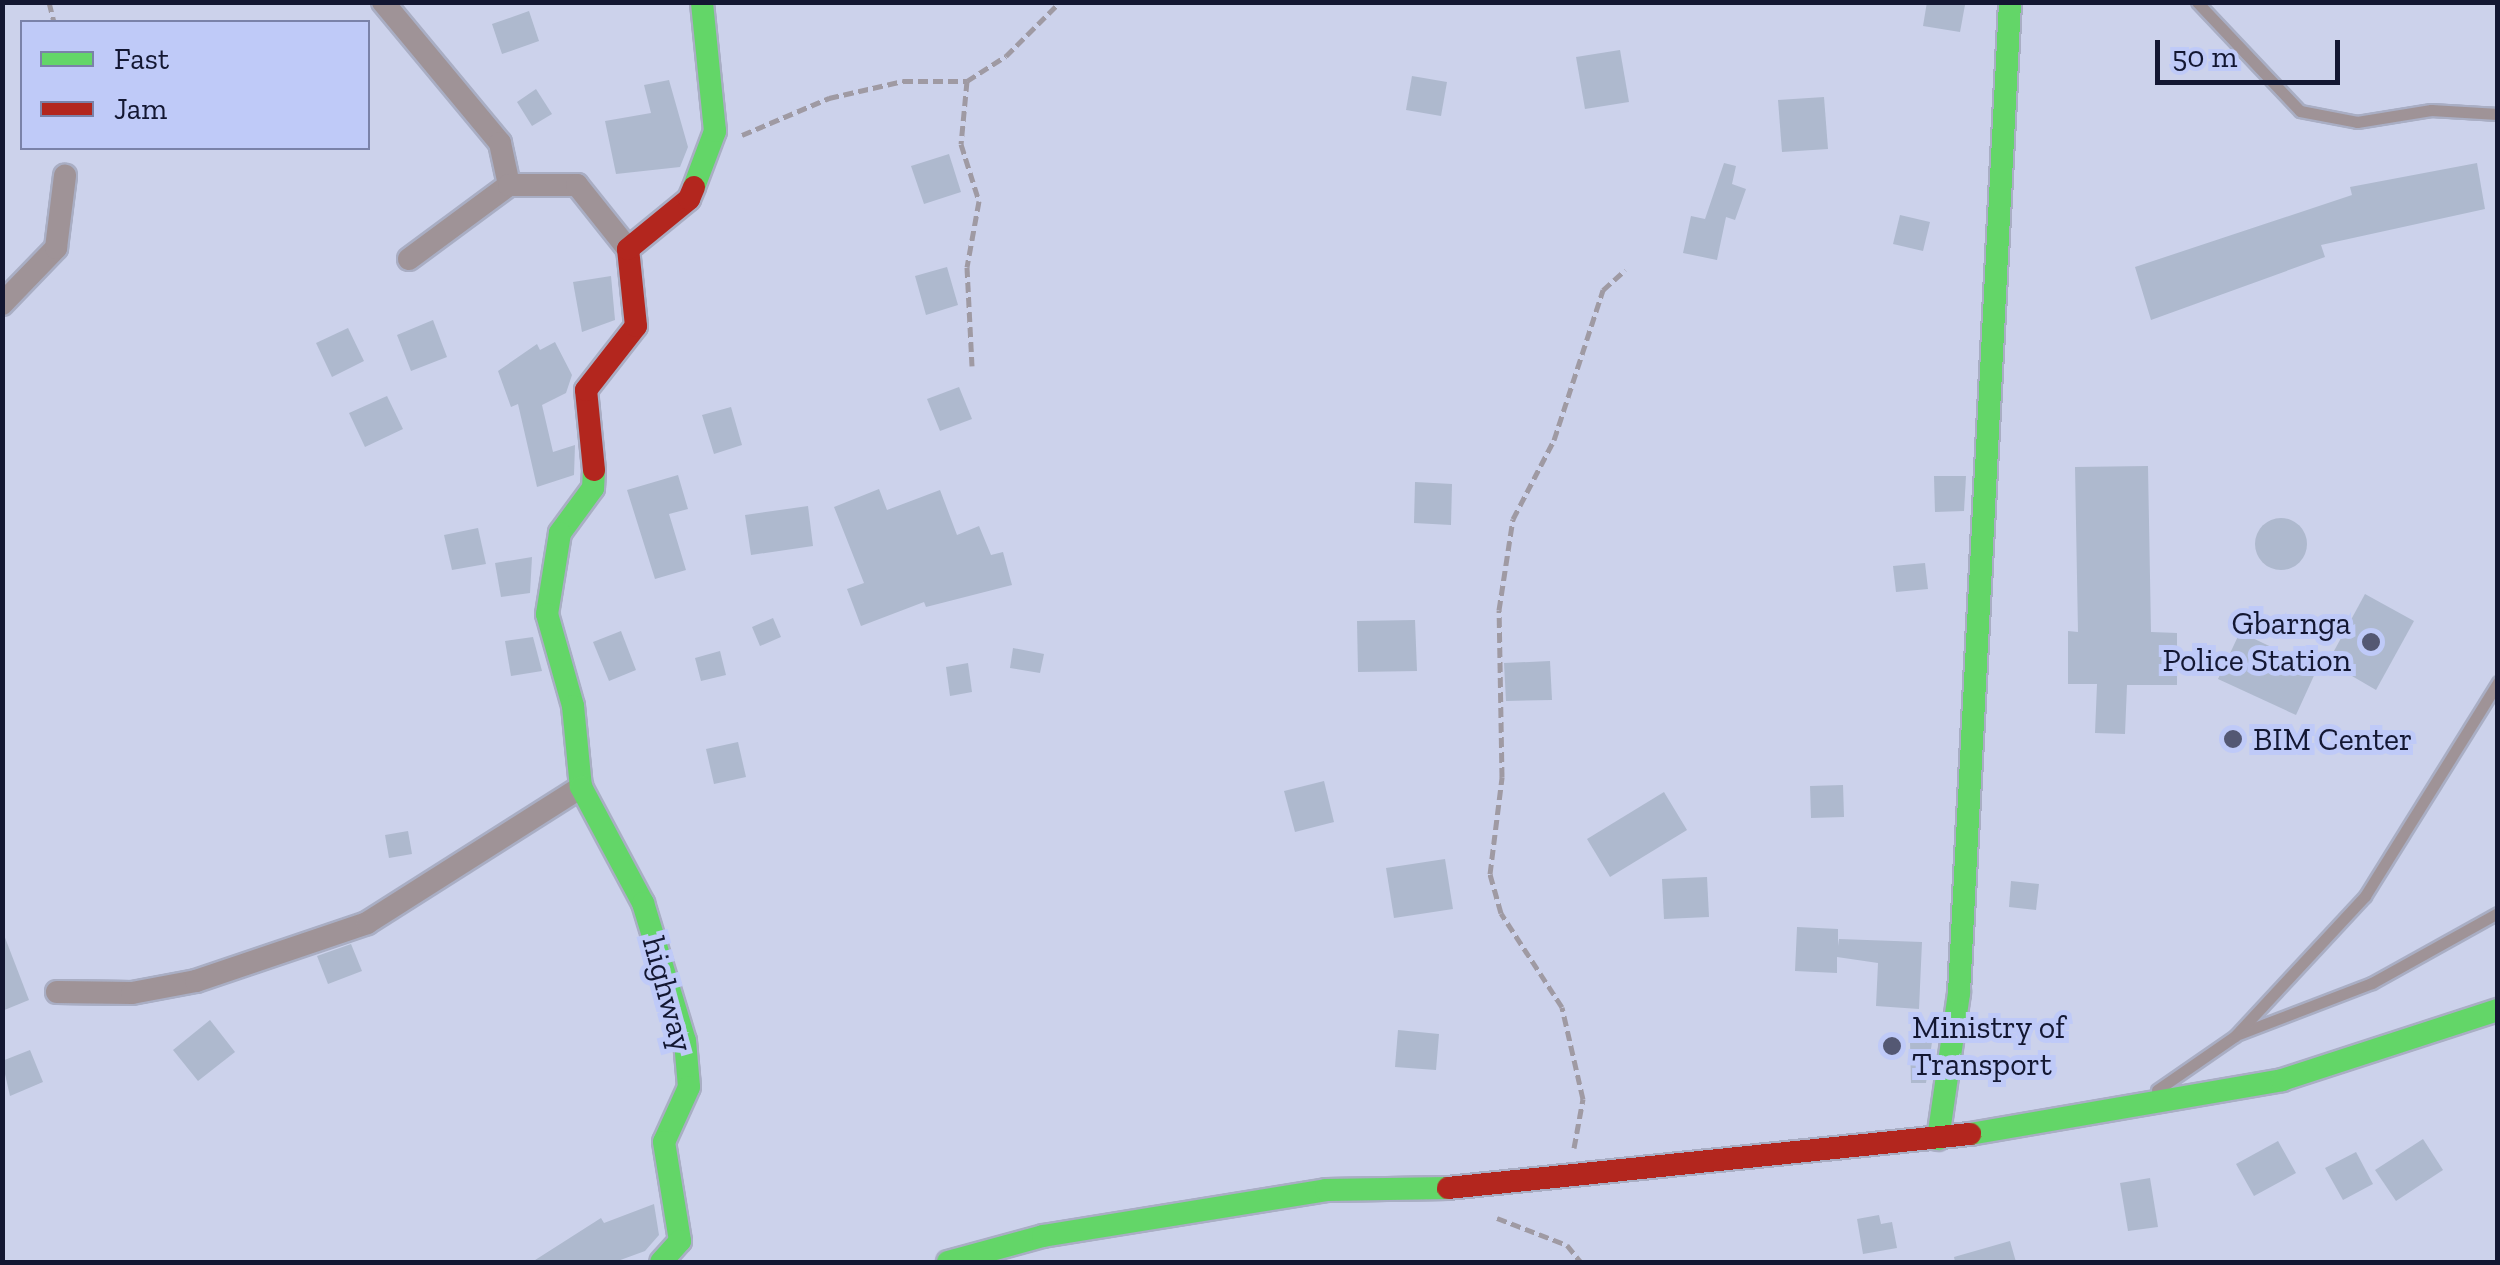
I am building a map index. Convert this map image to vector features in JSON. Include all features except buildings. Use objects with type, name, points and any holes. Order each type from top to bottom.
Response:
[{"type":"street","points":[[382,2],[500,143],[509,185]]},
{"type":"street","points":[[628,249],[689,199],[715,131],[702,2]]},
{"type":"street","points":[[1938,1139],[1959,993],[2010,2]]},
{"type":"street","points":[[2,304],[56,248],[65,176]]},
{"type":"street","points":[[57,992],[132,993],[196,981],[367,922],[581,787],[573,706],[547,614],[560,533],[593,488],[595,442],[586,390],[636,326],[628,249],[577,185],[509,185],[409,259]]},
{"type":"street","name":"highway","points":[[581,787],[643,903],[686,1041],[689,1087],[664,1142],[680,1241],[661,1262]]},
{"type":"street","points":[[948,1262],[1043,1236],[1326,1190],[1500,1187],[1938,1139],[2282,1080],[2498,1010]]},
{"type":"lane","points":[[2197,2],[2300,110],[2357,122],[2431,110],[2498,114]]},
{"type":"lane","points":[[2133,1107],[2236,1036],[2365,896],[2498,682]]},
{"type":"lane","points":[[2236,1036],[2372,983],[2498,913]]},
{"type":"path","points":[[715,131],[742,136],[828,98],[904,81],[967,80],[1006,56],[1060,2]]},
{"type":"path","points":[[967,80],[961,144],[979,200],[966,266],[972,366]]},
{"type":"path","points":[[1562,1154],[1578,1146],[1583,1100],[1562,1007],[1501,912],[1490,874],[1502,777],[1499,610],[1513,519],[1554,440],[1603,290],[1624,270]]},
{"type":"path","points":[[1500,1187],[1486,1213],[1566,1245],[1581,1262]]},
{"type":"traffic: fast","points":[[694,187],[715,131],[702,2]]},
{"type":"traffic: fast","points":[[1938,1139],[1959,993],[2010,2]]},
{"type":"traffic: fast","points":[[594,470],[593,488],[560,533],[547,614],[573,706],[581,787],[643,903],[685,1041],[689,1087],[664,1142],[680,1241],[661,1262]]},
{"type":"traffic: fast","points":[[1970,1134],[2282,1080],[2498,1010]]},
{"type":"traffic: fast","points":[[948,1262],[1043,1236],[1326,1190],[1448,1188]]},
{"type":"traffic: jam","points":[[594,470],[586,390],[636,326],[628,249],[689,199],[694,187]]},
{"type":"traffic: jam","points":[[1448,1188],[1970,1134]]},
{"type":"place","name":"Gbarnga Police Station","points":[[2371,642]]},
{"type":"place","name":"BIM Center","points":[[2233,739]]},
{"type":"place","name":"Ministry of Transport","points":[[1892,1046]]}]
